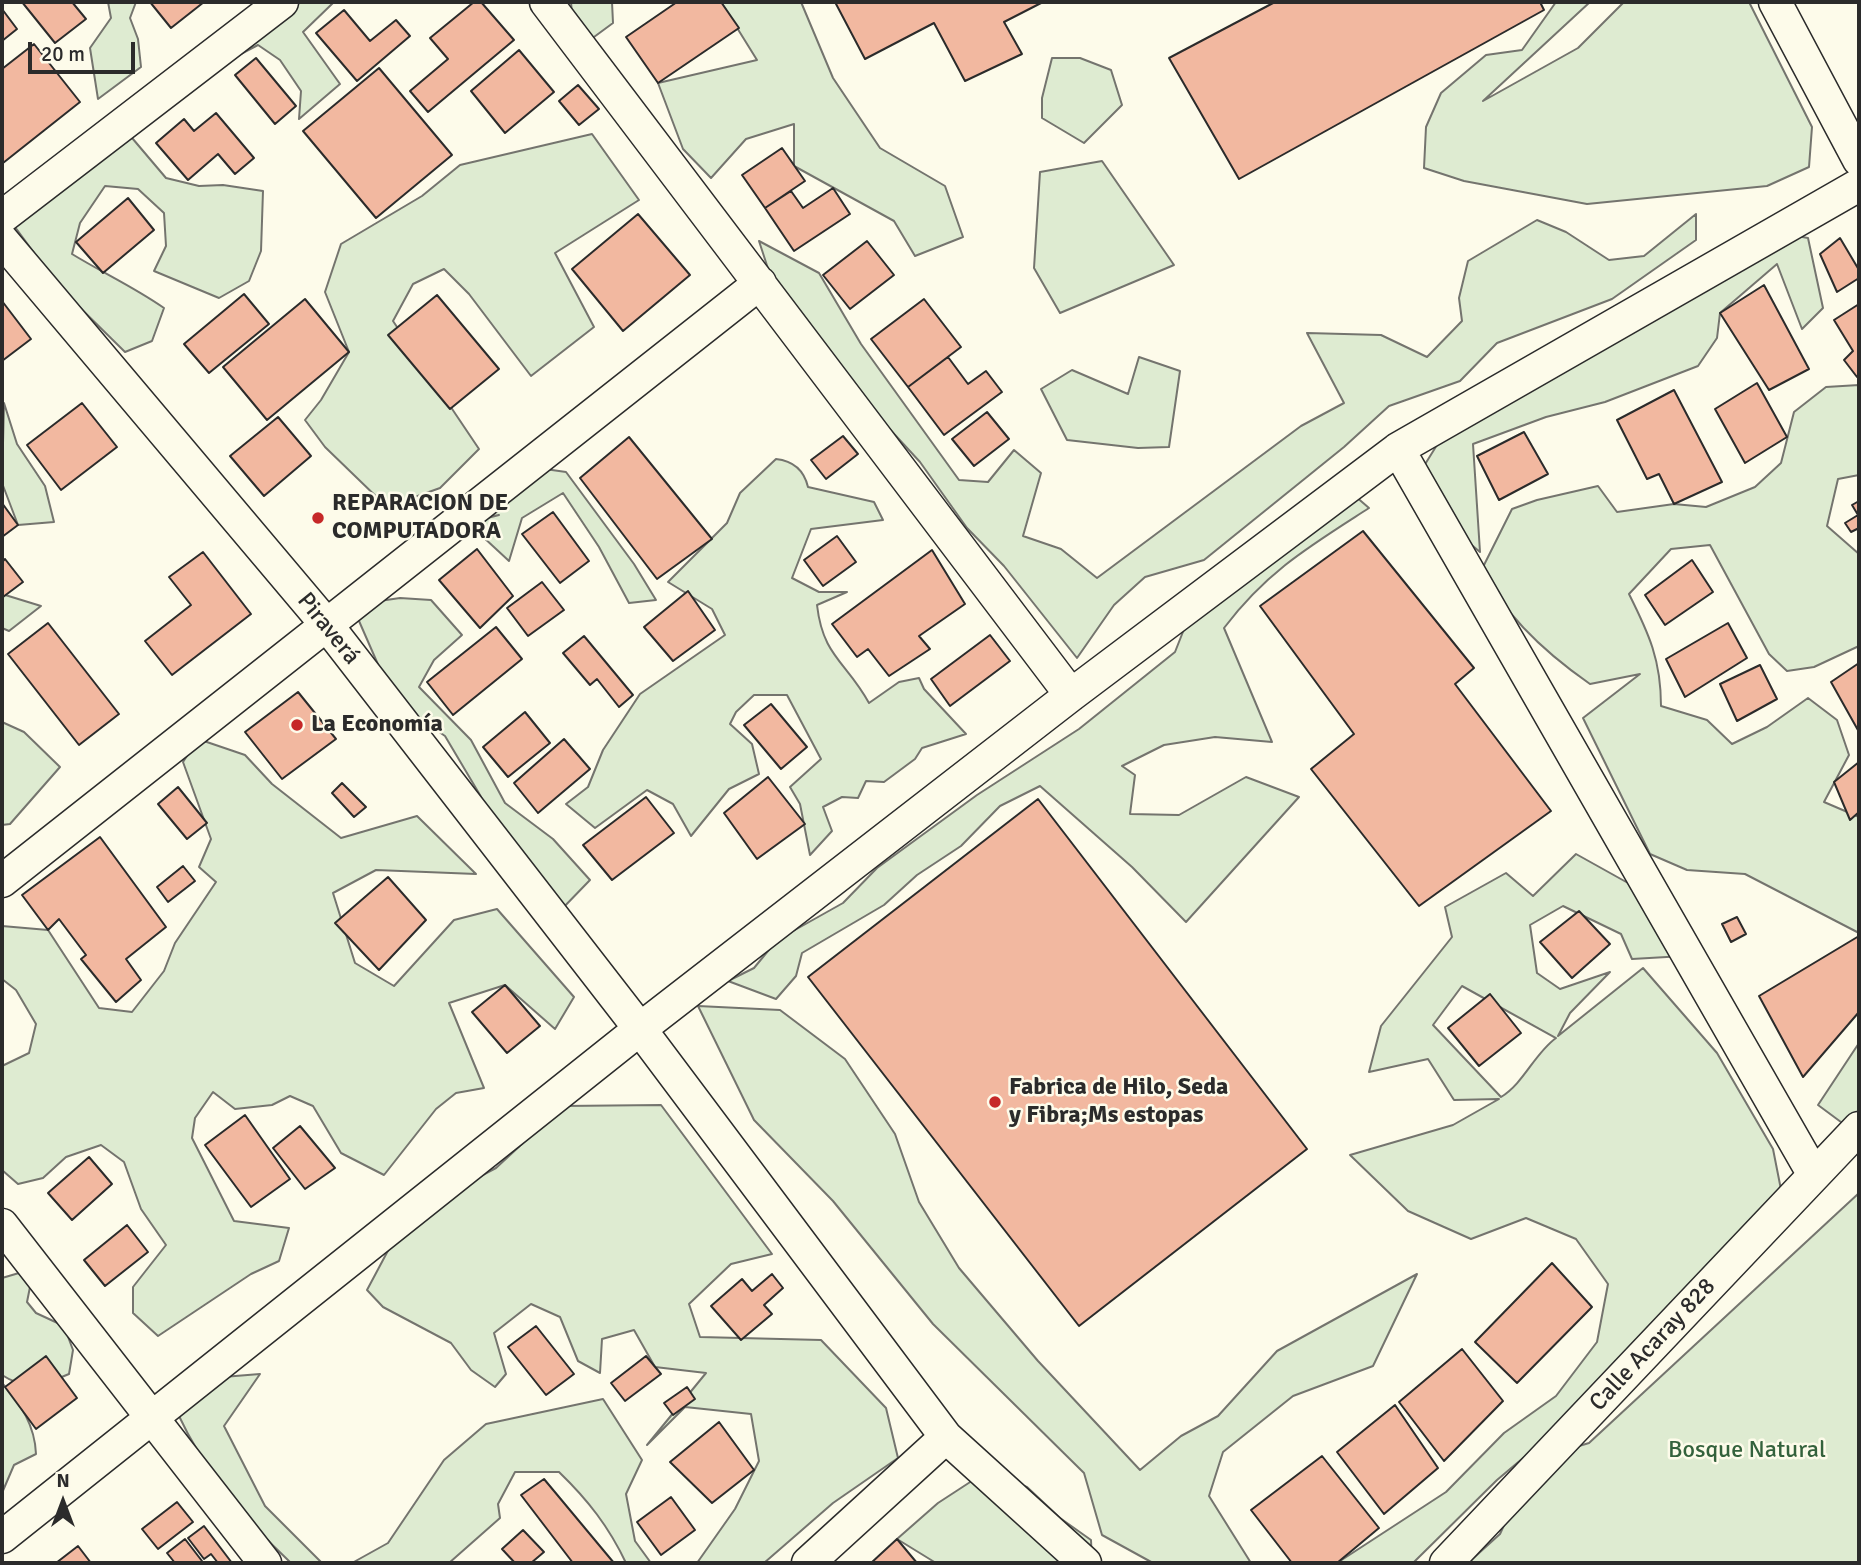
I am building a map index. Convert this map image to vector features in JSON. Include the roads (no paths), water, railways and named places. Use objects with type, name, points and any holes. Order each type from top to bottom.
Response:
[{"type":"street","points":[[2,217],[282,2]]},
{"type":"street","points":[[546,2],[1071,695]]},
{"type":"street","points":[[1775,2],[1859,160]]},
{"type":"street","points":[[2,1537],[640,1029],[1071,695],[1398,449],[1859,185]]},
{"type":"street","name":"Piraverá","points":[[2,240],[326,624],[640,1029],[946,1437],[1085,1563]]},
{"type":"street","points":[[2,881],[760,283]]},
{"type":"street","points":[[1398,449],[1814,1175]]},
{"type":"street","name":"Calle Acaray 828","points":[[1446,1563],[1859,1128]]},
{"type":"street","points":[[2,1225],[264,1563]]},
{"type":"street","points":[[808,1563],[946,1437]]},
{"type":"place","name":"REPARACION DE COMPUTADORA","points":[[318,518]]},
{"type":"place","name":"La Economía","points":[[297,725]]},
{"type":"place","name":"Fabrica de Hilo, Seda y Fibra;Ms estopas","points":[[995,1102]]},
{"type":"park label","name":"Bosque Natural","points":[[1747,1451]]}]
